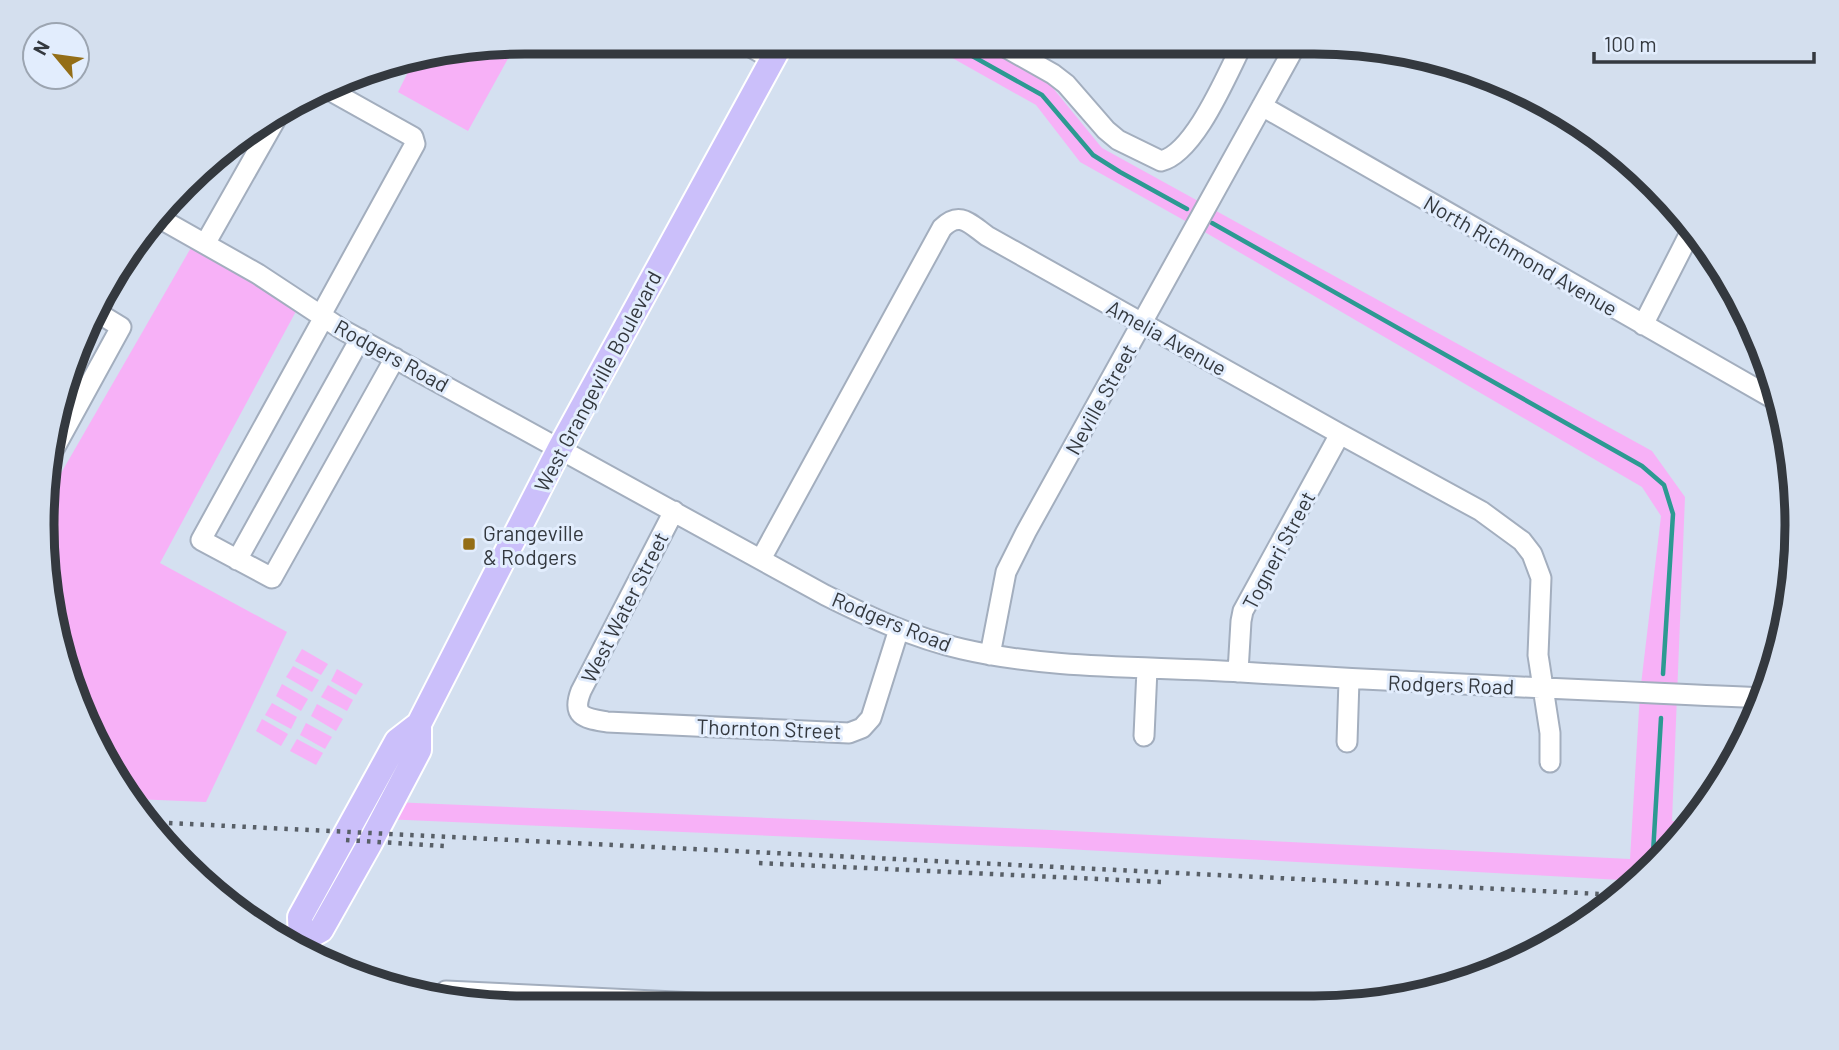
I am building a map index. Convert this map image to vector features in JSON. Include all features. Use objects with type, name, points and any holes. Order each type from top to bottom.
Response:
[{"type":"main road","name":"West Grangeville Boulevard","points":[[305,941],[321,930],[370,843],[419,750],[419,724],[560,448],[775,54]]},
{"type":"street","points":[[1018,54],[1066,84],[1118,140],[1161,161],[1170,159],[1193,138],[1237,54]]},
{"type":"street","name":"Neville Street","points":[[990,655],[1006,572],[1026,532],[1291,54]]},
{"type":"street","points":[[336,94],[413,136],[415,144],[201,540],[272,578],[396,358]]},
{"type":"street","name":"North Richmond Avenue","points":[[1262,106],[1766,395]]},
{"type":"street","points":[[205,244],[270,130]]},
{"type":"street","name":"Amelia Avenue","points":[[761,559],[942,228],[956,218],[1340,435],[1481,511],[1510,531],[1532,554],[1541,578],[1538,656],[1550,733],[1550,762]]},
{"type":"street","name":"Rodgers Road","points":[[165,222],[258,274],[360,339],[761,559],[862,614],[931,641],[990,655],[1147,669],[1752,697]]},
{"type":"street","points":[[1643,325],[1687,238]]},
{"type":"street","points":[[63,432],[121,327],[103,316]]},
{"type":"street","points":[[237,559],[360,339]]},
{"type":"street","name":"Togneri Street","points":[[1238,672],[1243,611],[1340,435]]},
{"type":"street","name":"West Water Street","points":[[576,704],[674,511]]},
{"type":"street","name":"Thornton Street","points":[[576,704],[578,711],[588,719],[607,722],[849,733],[862,728],[871,718],[899,629]]},
{"type":"street","points":[[1144,737],[1147,669]]},
{"type":"street","points":[[1347,743],[1349,680]]},
{"type":"shaded area","points":[[510,54],[468,131],[398,92],[410,68],[464,58]]},
{"type":"shaded area","points":[[945,54],[1000,54],[1048,82],[1102,148],[1652,451],[1685,497],[1672,821],[1679,821],[1668,835],[1623,880],[1048,848],[383,819],[302,939],[397,741],[392,802],[1051,830],[1630,859],[1640,693],[1661,516],[1642,487],[1080,162],[1036,105]]},
{"type":"shaded area","points":[[196,239],[301,302],[160,563],[287,632],[206,802],[143,799],[103,733],[79,676],[63,617],[55,556],[56,481]]},
{"type":"shaded area","points":[[302,649],[328,664],[321,675],[295,661]]},
{"type":"shaded area","points":[[293,666],[319,680],[312,692],[286,677]]},
{"type":"shaded area","points":[[337,669],[363,684],[356,695],[331,681]]},
{"type":"shaded area","points":[[282,684],[308,699],[301,711],[276,696]]},
{"type":"shaded area","points":[[328,685],[353,700],[347,711],[321,697]]},
{"type":"shaded area","points":[[272,703],[297,717],[291,729],[265,715]]},
{"type":"shaded area","points":[[317,704],[343,719],[336,731],[311,716]]},
{"type":"shaded area","points":[[262,719],[288,734],[281,746],[256,731]]},
{"type":"shaded area","points":[[306,723],[332,737],[325,749],[300,735]]},
{"type":"shaded area","points":[[297,739],[323,753],[316,765],[290,751]]},
{"type":"waterway","points":[[969,54],[1042,95],[1093,155],[1187,209]]},
{"type":"waterway","points":[[1212,223],[1642,466],[1664,485],[1673,514],[1663,674]]},
{"type":"waterway","points":[[1653,851],[1661,718]]},
{"type":"railway","points":[[161,823],[1606,894]]},
{"type":"railway","points":[[346,840],[444,846]]},
{"type":"railway","points":[[759,863],[1161,882]]},
{"type":"place","name":"Grangeville & Rodgers","points":[[469,544]]}]
